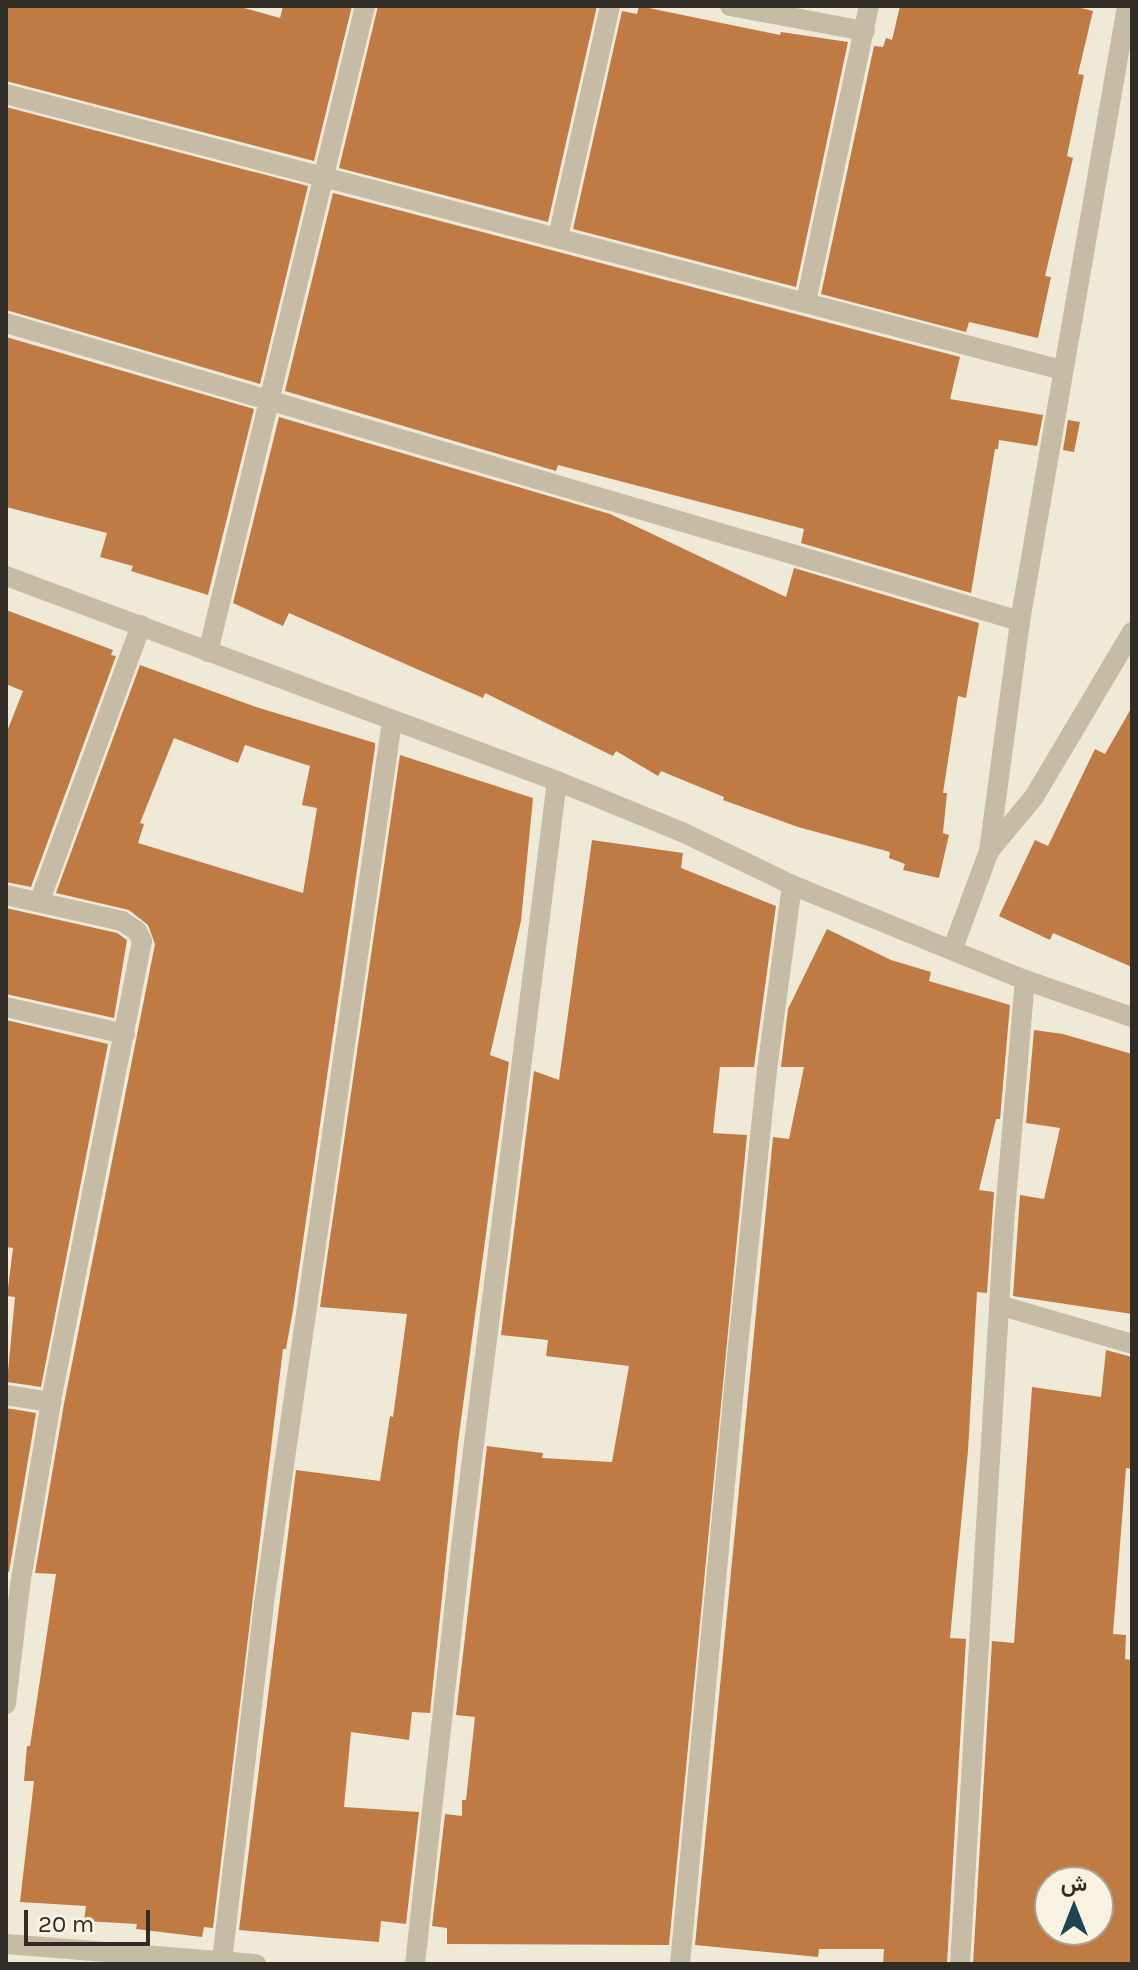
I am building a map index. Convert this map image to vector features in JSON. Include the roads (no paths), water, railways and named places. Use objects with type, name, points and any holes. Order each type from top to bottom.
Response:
[{"type":"street","points":[[208,652],[365,6]]},
{"type":"street","points":[[558,237],[610,6]]},
{"type":"street","points":[[730,6],[865,31]]},
{"type":"street","points":[[806,302],[869,6]]},
{"type":"street","points":[[953,948],[989,851],[1020,621],[1127,6]]},
{"type":"street","points":[[6,94],[1062,370]]},
{"type":"street","points":[[6,323],[1020,621]]},
{"type":"street","points":[[6,576],[557,781],[682,832],[792,885],[953,948],[1025,980],[1132,1017]]},
{"type":"street","points":[[40,900],[141,625]]},
{"type":"street","points":[[989,851],[1034,797],[1132,632]]},
{"type":"street","points":[[222,1961],[264,1603],[392,721]]},
{"type":"street","points":[[415,1964],[463,1532],[557,781]]},
{"type":"street","points":[[680,1964],[737,1356],[767,1070],[792,885]]},
{"type":"street","points":[[6,895],[40,900],[122,921],[137,931],[142,941],[142,955],[13,1585],[6,1704]]},
{"type":"street","points":[[960,1964],[999,1305],[1025,980]]},
{"type":"street","points":[[6,1007],[125,1034]]},
{"type":"street","points":[[999,1305],[1132,1344]]},
{"type":"street","points":[[6,1395],[51,1402]]},
{"type":"street","points":[[6,1944],[256,1964]]}]
